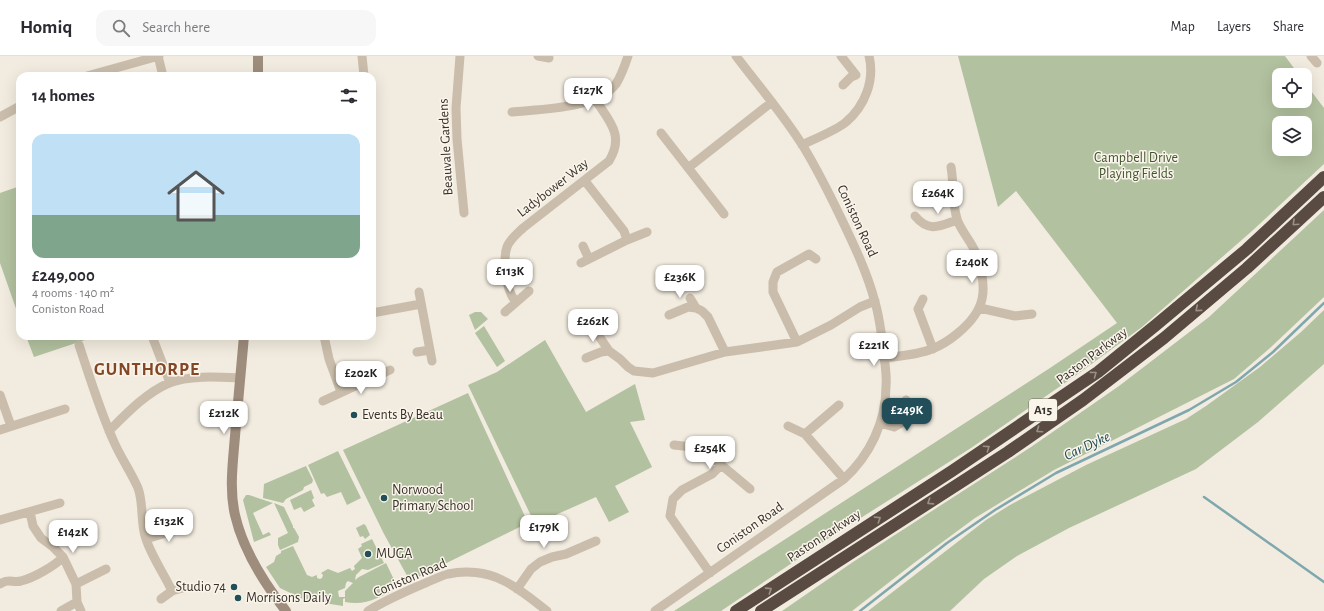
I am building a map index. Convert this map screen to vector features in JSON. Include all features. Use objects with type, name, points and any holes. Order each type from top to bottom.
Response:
[{"type":"highway","name":"Paston Parkway","points":[[736,611],[952,471],[1098,372],[1156,326],[1247,249],[1324,177]]},
{"type":"highway","name":"Paston Parkway","points":[[761,611],[1008,452],[1083,400],[1164,338],[1236,278],[1324,197]]},
{"type":"street","points":[[101,72],[158,56],[162,72]]},
{"type":"street","points":[[258,56],[258,72]]},
{"type":"street","points":[[362,56],[364,72]]},
{"type":"street","name":"Beauvale Gardens","points":[[460,56],[456,108],[457,139],[464,213]]},
{"type":"street","points":[[512,112],[571,106],[595,99],[609,91],[616,84],[628,56]]},
{"type":"street","name":"Coniston Road","points":[[656,611],[844,479],[857,467],[866,455],[880,423],[884,407],[886,385],[881,330],[875,301],[860,260],[825,185],[802,145],[772,102],[736,56]]},
{"type":"street","points":[[841,56],[856,75]]},
{"type":"street","points":[[802,145],[845,123],[857,111],[865,98],[871,76],[869,56]]},
{"type":"street","points":[[842,85],[851,77],[856,75],[871,76]]},
{"type":"street","name":"Ladybower Way","points":[[516,302],[511,296],[508,288],[506,256],[507,247],[523,228],[609,161],[614,153],[617,137],[595,99]]},
{"type":"street","points":[[688,168],[772,102]]},
{"type":"street","points":[[0,117],[16,108]]},
{"type":"street","points":[[660,133],[724,214]]},
{"type":"street","points":[[884,358],[911,355],[933,349],[950,340],[970,322],[980,308],[983,296],[981,270],[977,254],[957,220],[951,167]]},
{"type":"street","points":[[585,180],[624,230],[627,240]]},
{"type":"street","points":[[915,216],[921,224],[933,227],[957,220]]},
{"type":"street","points":[[583,246],[585,261],[627,240],[647,232]]},
{"type":"street","points":[[797,342],[773,292],[773,282],[777,272],[803,256],[809,254],[816,259]]},
{"type":"street","points":[[505,312],[529,291]]},
{"type":"street","points":[[419,292],[432,361]]},
{"type":"street","points":[[690,298],[696,308]]},
{"type":"street","points":[[923,299],[918,309],[933,349]]},
{"type":"street","points":[[598,333],[609,351],[634,371],[653,373],[725,352],[797,342],[831,325],[860,307],[875,301]]},
{"type":"street","points":[[376,312],[421,304]]},
{"type":"street","points":[[669,315],[688,307],[696,308],[702,311],[708,317],[725,352]]},
{"type":"street","points":[[980,308],[1015,316],[1032,314]]},
{"type":"street","points":[[154,340],[170,383]]},
{"type":"street","points":[[244,340],[232,469],[232,498],[240,531],[256,565],[266,583],[286,611]]},
{"type":"street","points":[[325,340],[329,359],[341,392]]},
{"type":"street","points":[[78,345],[109,430],[117,449],[130,471],[140,497],[142,521],[146,539],[172,591]]},
{"type":"street","points":[[417,352],[430,350]]},
{"type":"street","points":[[586,358],[601,352],[609,351]]},
{"type":"street","points":[[323,401],[390,370]]},
{"type":"street","points":[[109,430],[131,409],[170,383],[211,376],[240,378]]},
{"type":"street","points":[[0,395],[11,426]]},
{"type":"street","points":[[880,423],[894,427],[902,423],[906,400]]},
{"type":"street","points":[[805,434],[839,405]]},
{"type":"street","points":[[0,430],[65,408]]},
{"type":"street","points":[[788,426],[805,434],[844,479]]},
{"type":"street","points":[[674,445],[701,448],[737,476],[750,489]]},
{"type":"street","points":[[710,573],[670,516],[673,499],[682,490],[712,474],[721,465]]},
{"type":"street","points":[[0,520],[60,503]]},
{"type":"street","points":[[30,512],[33,526],[41,538],[53,547],[62,557],[76,584],[77,602],[81,611]]},
{"type":"street","points":[[146,539],[186,527]]},
{"type":"street","points":[[518,589],[531,570],[540,562],[552,557],[566,554],[596,541]]},
{"type":"street","points":[[0,584],[6,580],[21,581],[57,563],[62,557]]},
{"type":"street","points":[[76,584],[106,569]]},
{"type":"street","name":"Coniston Road","points":[[368,611],[408,591],[448,574],[476,572],[491,575],[503,580],[518,589],[547,611]]},
{"type":"street","points":[[161,599],[172,591],[186,587]]},
{"type":"street","points":[[61,611],[77,602]]},
{"type":"green space","name":"Campbell Drive Playing Fields","points":[[958,56],[1285,56],[1294,68],[1272,68],[1272,108],[1312,108],[1312,92],[1324,108],[1324,164],[1252,231],[1142,327],[1075,376],[971,448],[826,540],[721,611],[674,611],[1050,368],[1117,323],[1016,191],[998,207]]},
{"type":"green space","points":[[16,187],[16,309],[0,263],[0,193]]},
{"type":"green space","points":[[1324,210],[1324,297],[1270,348],[1234,379],[1054,470],[975,518],[852,611],[782,611],[853,562],[1031,447],[1119,386],[1209,317]]},
{"type":"green space","points":[[1324,310],[1324,364],[1258,422],[1196,469],[1069,528],[1017,556],[984,579],[950,611],[868,611],[986,520],[1010,505],[1086,465],[1186,419],[1206,406],[1260,367]]},
{"type":"green space","points":[[475,312],[481,312],[488,319],[475,330],[469,315]]},
{"type":"green space","points":[[484,326],[505,361],[497,367],[475,333]]},
{"type":"green space","points":[[28,340],[85,340],[34,357]]},
{"type":"green space","points":[[545,340],[586,412],[635,384],[645,420],[630,422],[652,467],[615,486],[629,512],[609,522],[596,497],[535,524],[468,385],[497,372]]},
{"type":"green space","points":[[468,393],[528,523],[410,581],[384,534],[343,450]]},
{"type":"green space","points":[[338,451],[361,498],[347,505],[341,492],[327,497],[324,493],[321,494],[308,465]]},
{"type":"green space","points":[[306,466],[313,480],[312,483],[304,487],[303,490],[286,499],[283,503],[263,498],[264,484]]},
{"type":"green space","points":[[311,490],[314,498],[312,500],[315,506],[304,512],[301,507],[294,510],[290,500]]},
{"type":"green space","points":[[246,495],[273,503],[253,513],[263,535],[269,532],[271,535],[254,542],[243,500]]},
{"type":"green space","points":[[274,503],[284,507],[293,528],[299,537],[298,542],[280,550],[278,538],[288,533]]},
{"type":"green space","points":[[364,524],[370,535],[365,539],[363,536],[360,537],[356,528]]},
{"type":"green space","points":[[372,539],[384,563],[368,570],[362,569],[356,575],[355,580],[386,563],[398,588],[366,602],[345,602],[345,598],[343,599],[343,606],[305,600],[280,588],[266,567],[274,562],[276,556],[281,553],[281,551],[293,546],[307,575],[312,577],[317,575],[317,578],[320,579],[323,575],[321,573],[328,569],[338,573],[350,568],[352,571],[355,569],[354,566],[362,558],[358,549],[362,546],[361,544]],"holes":[[[348,581],[353,583],[345,591],[345,597],[339,597],[338,591],[345,588]]]},
{"type":"waterway","name":"Car Dyke","points":[[860,611],[947,543],[995,510],[1056,473],[1189,410],[1236,382],[1273,352],[1324,303]]},
{"type":"waterway","points":[[1204,497],[1324,582]]},
{"type":"place","name":"Events By Beau","points":[[354,415]]},
{"type":"place","name":"Norwood Primary School","points":[[384,498]]},
{"type":"place","name":"MUGA","points":[[368,554]]},
{"type":"place","name":"Studio 74","points":[[234,587]]},
{"type":"place","name":"Morrisons Daily","points":[[238,598]]},
{"type":"district","name":"GUNTHORPE","points":[[147,370]]}]
